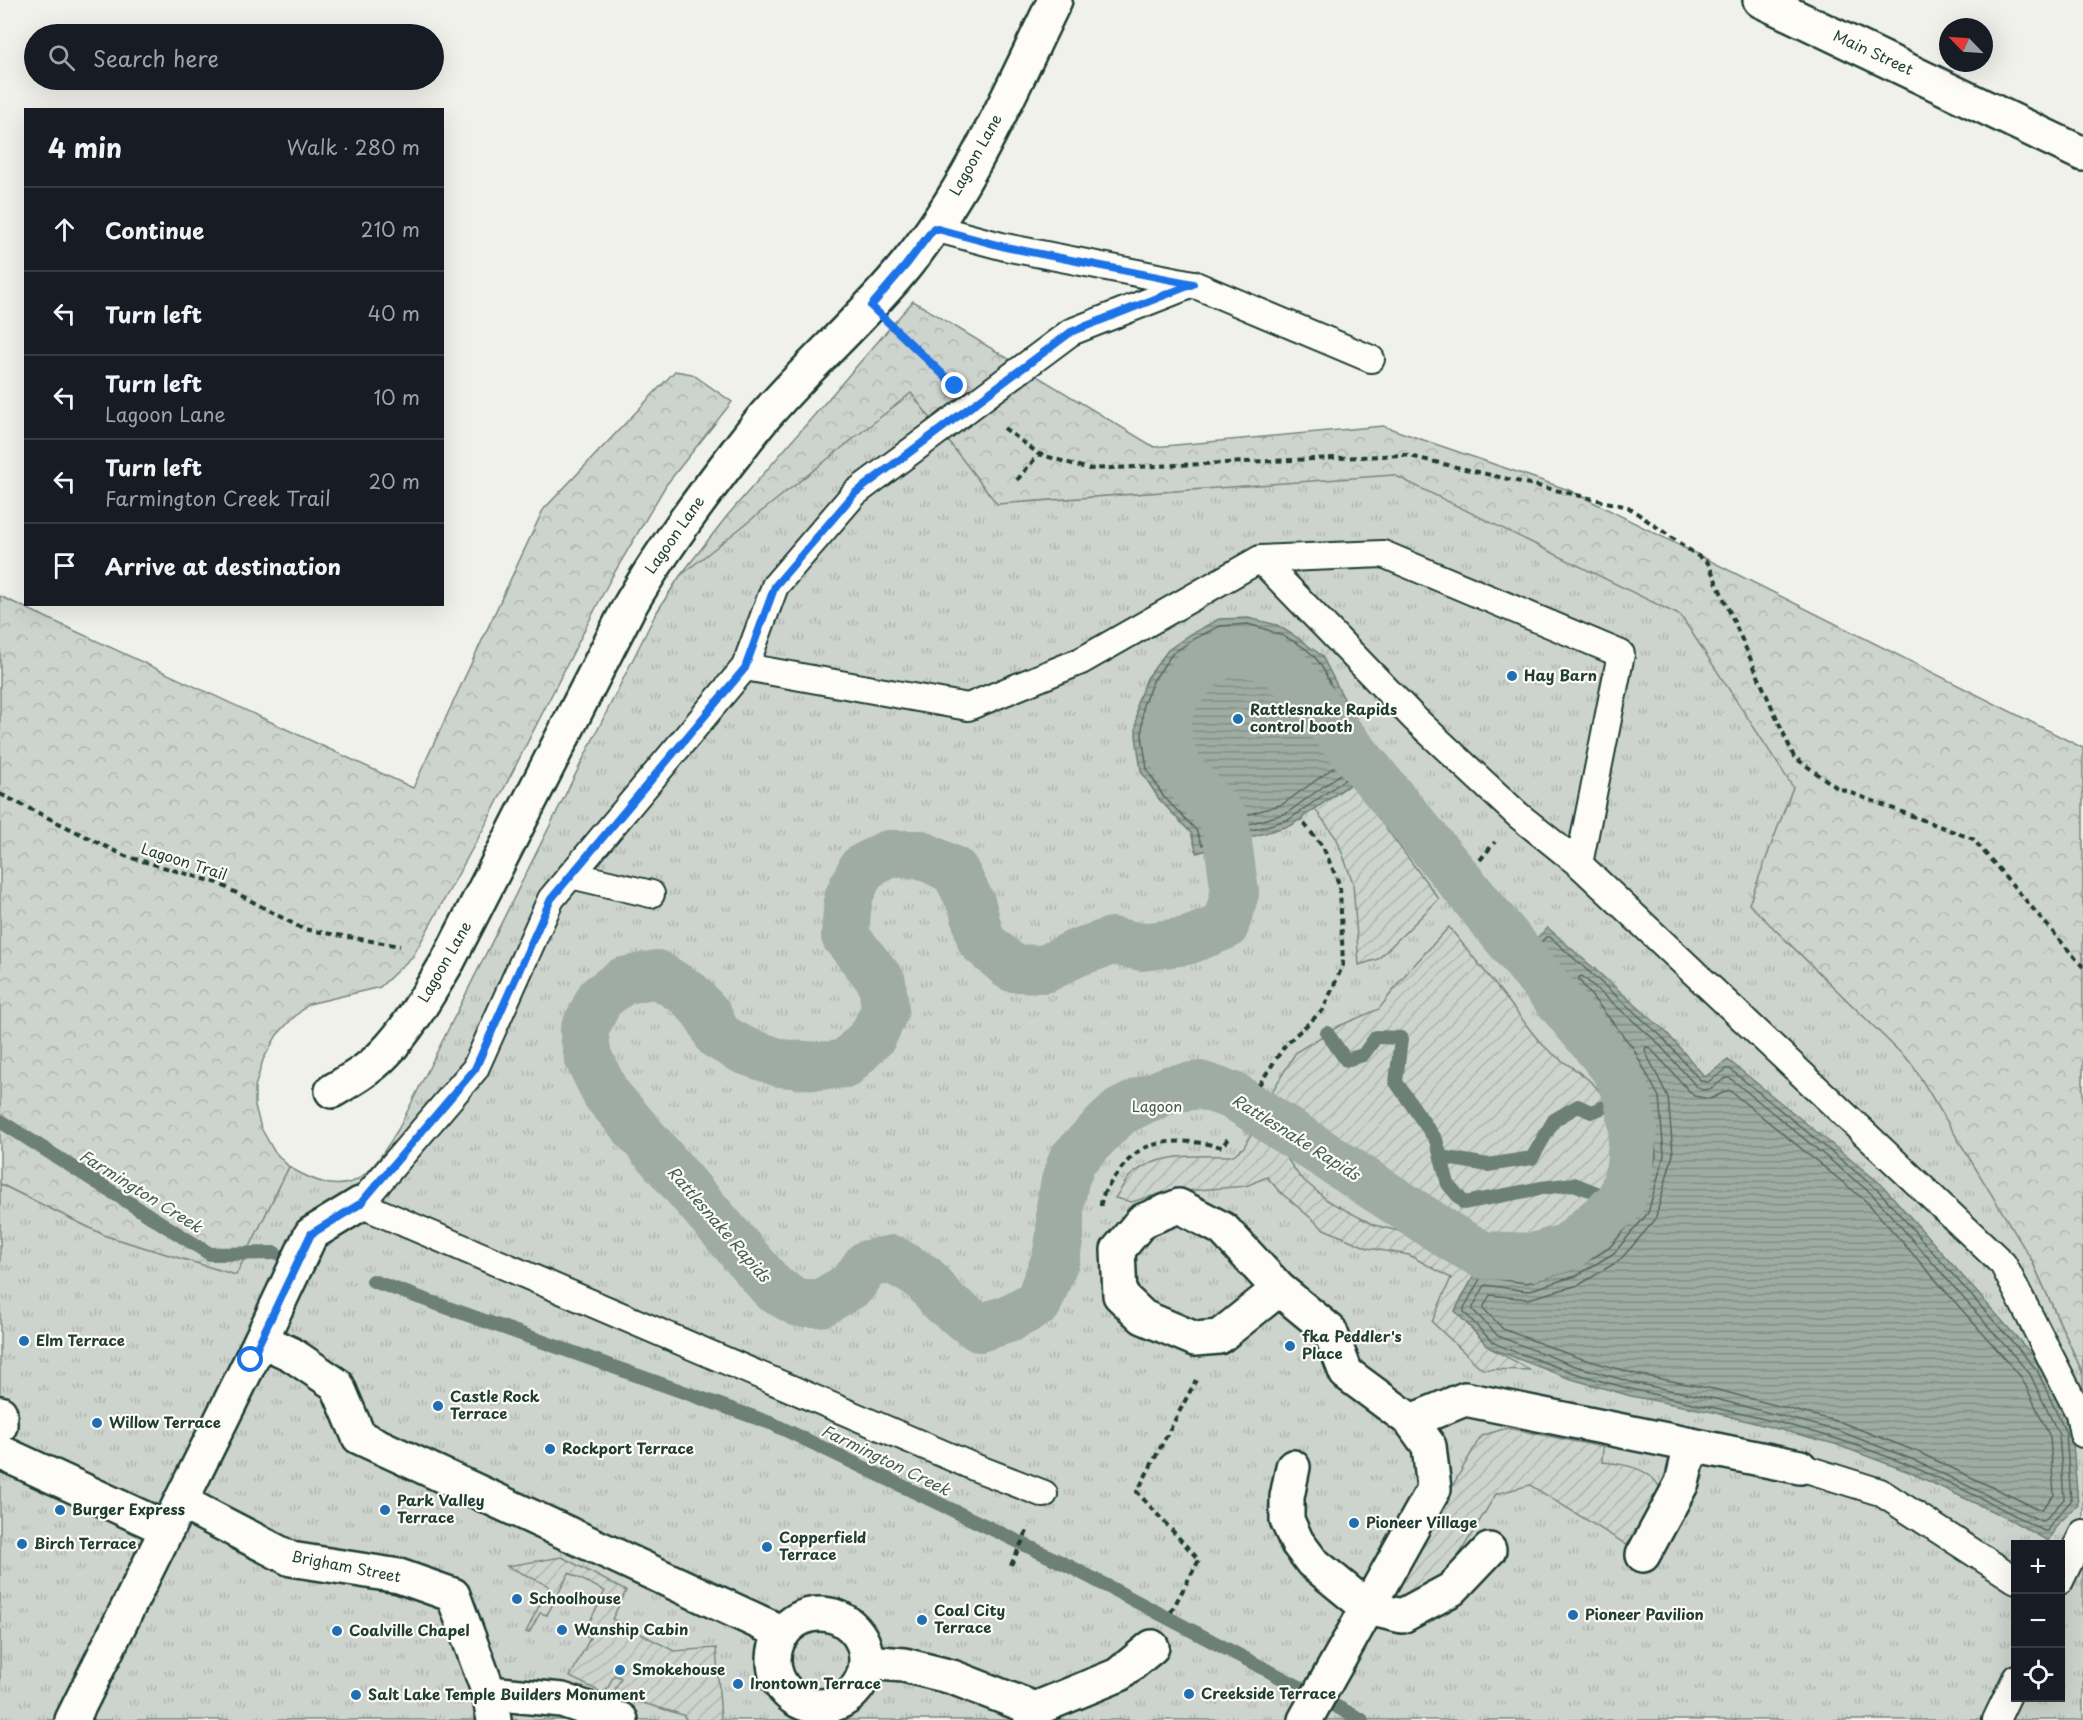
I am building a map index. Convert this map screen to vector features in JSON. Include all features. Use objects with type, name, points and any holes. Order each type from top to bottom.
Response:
[{"type":"street","name":"Lagoon Lane","points":[[332,1091],[363,1072],[385,1053],[404,1030],[438,978],[629,607],[664,549],[772,408],[871,306],[934,228],[964,180],[1055,0]]},
{"type":"street","name":"Main Street","points":[[1760,0],[2083,154]]},
{"type":"street","points":[[72,1720],[261,1340],[311,1234],[360,1204]]},
{"type":"street","points":[[1279,1288],[1219,1337],[1195,1339],[1143,1317],[1120,1295],[1118,1250],[1142,1221],[1179,1206],[1222,1229],[1279,1288],[1330,1331],[1346,1373],[1411,1421],[1429,1446],[1434,1489],[1306,1718]]},
{"type":"street","points":[[261,1340],[291,1354],[337,1385],[359,1437],[783,1633]]},
{"type":"street","points":[[1411,1421],[1465,1399],[1800,1467]]},
{"type":"street","points":[[0,1413],[0,1426]]},
{"type":"street","points":[[1643,1555],[1682,1484],[1690,1445]]},
{"type":"street","points":[[0,1452],[174,1515]]},
{"type":"street","points":[[1293,1467],[1287,1497],[1287,1520],[1298,1542],[1312,1562],[1368,1608],[1402,1616],[1452,1589],[1489,1550]]},
{"type":"street","name":"Brigham Street","points":[[174,1515],[291,1559],[399,1576],[453,1595],[492,1707],[562,1700],[621,1720]]},
{"type":"street","points":[[821,1613],[836,1616],[849,1623],[859,1633],[865,1647],[867,1662],[864,1676],[846,1699],[832,1705],[798,1712],[775,1672],[774,1659],[776,1645],[793,1622],[806,1615],[821,1613]]},
{"type":"street","points":[[867,1662],[904,1665],[952,1677],[1033,1714],[1118,1675],[1152,1647]]},
{"type":"lane","points":[[934,228],[1005,247],[1193,284],[1371,358]]},
{"type":"lane","points":[[1044,1494],[963,1463],[360,1204],[475,1069],[551,899],[745,668],[775,586],[855,493],[1071,332],[1193,284]]},
{"type":"lane","points":[[745,668],[968,706],[1081,661],[1260,560],[1383,554],[1621,654],[1579,864]]},
{"type":"lane","points":[[1260,560],[1415,719],[1518,815],[1579,864],[2003,1264],[2079,1413],[2083,1434]]},
{"type":"lane","points":[[571,875],[651,894]]},
{"type":"lane","points":[[1800,1467],[1880,1492],[2011,1577]]},
{"type":"lane","points":[[2065,1572],[2083,1533]]},
{"type":"lane","points":[[1996,1720],[2011,1688]]},
{"type":"path","points":[[871,306],[955,386]]},
{"type":"path","points":[[1017,480],[1039,454]]},
{"type":"path","name":"Lagoon Trail","points":[[0,794],[125,856],[218,883],[303,929],[400,946]]},
{"type":"path","points":[[1259,1085],[1286,1044],[1323,1010],[1343,965],[1340,886],[1323,847],[1301,820]]},
{"type":"path","points":[[1191,1577],[1198,1560],[1137,1492],[1219,1337]]},
{"type":"green space","points":[[913,301],[1154,447],[1383,426],[1569,490],[2083,748],[2083,1374],[2031,1259],[655,615],[680,576],[727,516]]},
{"type":"green space","points":[[675,371],[692,374],[732,402],[666,485],[610,580],[486,824],[413,956],[380,987],[309,1004],[277,1035],[263,1060],[255,1087],[255,1106],[261,1128],[274,1151],[289,1167],[236,1276],[106,1236],[0,1184],[0,596],[413,788],[543,510]]},
{"type":"green space","name":"Lagoon","points":[[911,393],[997,504],[1394,475],[1681,616],[1793,787],[1749,904],[1912,1064],[2031,1259],[2083,1374],[2083,1720],[0,1720],[0,1184],[106,1236],[236,1275],[289,1167],[310,1178],[327,1183],[342,1184],[366,1173],[399,1128],[655,615],[680,576]]},
{"type":"green space","points":[[1352,783],[1439,899],[1378,959],[1359,965],[1353,883],[1337,839],[1315,809]]},
{"type":"green space","points":[[1449,927],[1549,1051],[1596,1087],[1607,1103],[1613,1120],[1616,1137],[1611,1172],[1593,1203],[1562,1227],[1533,1238],[1499,1237],[1469,1226],[1270,1095],[1296,1052],[1339,1026],[1379,1009],[1405,975]]},
{"type":"green space","points":[[1257,1123],[1278,1145],[1299,1176],[1328,1201],[1374,1225],[1436,1240],[1477,1270],[1455,1311],[1490,1348],[1531,1370],[1482,1369],[1432,1322],[1451,1278],[1409,1255],[1368,1248],[1324,1229],[1279,1191],[1267,1177],[1246,1186],[1162,1193],[1132,1202],[1115,1198],[1131,1175],[1154,1162],[1179,1157],[1232,1156],[1244,1147]]},
{"type":"green space","points":[[1507,1428],[1603,1447],[1602,1462],[1621,1464],[1639,1470],[1654,1480],[1663,1496],[1635,1550],[1530,1485],[1496,1494],[1442,1583],[1422,1601],[1386,1603],[1481,1436]]},
{"type":"green space","points":[[562,1557],[626,1591],[612,1619],[674,1651],[716,1648],[721,1720],[687,1720],[683,1715],[613,1694],[621,1678],[614,1675],[605,1694],[570,1677],[590,1638],[583,1635],[605,1591],[569,1573],[547,1615],[540,1613],[529,1633],[526,1632],[549,1586],[507,1566]]},
{"type":"water","points":[[1248,618],[1277,625],[1322,656],[1345,701],[1334,712],[1378,764],[1292,825],[1197,853],[1191,833],[1159,799],[1141,771],[1136,736],[1137,703],[1147,678],[1168,650],[1219,619]]},
{"type":"water","points":[[1548,928],[1666,1032],[1705,1077],[1728,1060],[1882,1185],[2042,1366],[2072,1431],[2078,1505],[2057,1525],[2049,1540],[1909,1472],[1835,1444],[1713,1412],[1631,1396],[1568,1378],[1490,1348],[1455,1311],[1477,1270],[1525,1277],[1570,1264],[1606,1243],[1635,1208],[1650,1155],[1646,1102],[1622,1056],[1531,943]]},
{"type":"waterway","name":"Rattlesnake Rapids","points":[[1230,653],[1259,655],[1284,667],[1616,1070],[1628,1098],[1633,1129],[1630,1167],[1621,1201],[1568,1247],[1532,1257],[1483,1255],[1454,1239],[1234,1096],[1200,1085],[1171,1089],[1120,1112],[1072,1160],[1060,1207],[1060,1235],[1056,1258],[1038,1303],[1008,1319],[979,1328],[944,1302],[924,1278],[892,1259],[867,1264],[852,1285],[821,1303],[799,1303],[774,1289],[606,1094],[588,1057],[584,1031],[600,998],[623,981],[657,974],[689,994],[708,1015],[718,1036],[743,1050],[780,1063],[818,1066],[845,1064],[873,1036],[885,1010],[882,982],[845,936],[848,898],[862,868],[888,854],[920,854],[955,871],[972,905],[981,941],[1012,968],[1045,969],[1076,953],[1112,941],[1142,947],[1187,941],[1225,926],[1235,893],[1225,821],[1179,769],[1169,747],[1167,717],[1176,695],[1195,673],[1208,660],[1230,653]]},
{"type":"waterway","points":[[1327,1033],[1346,1060],[1363,1055],[1376,1037],[1401,1038],[1396,1082],[1436,1140],[1441,1157],[1488,1165],[1532,1158],[1554,1120],[1578,1106],[1591,1112],[1609,1105]]},
{"type":"waterway","name":"Farmington Creek","points":[[0,1121],[210,1254],[275,1253]]},
{"type":"waterway","points":[[1441,1157],[1448,1184],[1464,1203],[1574,1184],[1635,1208]]},
{"type":"waterway","name":"Farmington Creek","points":[[373,1281],[773,1424],[1067,1565],[1362,1720]]},
{"type":"place","name":"Hay Barn","points":[[1512,676]]},
{"type":"place","name":"Rattlesnake Rapids control booth","points":[[1238,719]]},
{"type":"place","name":"Elm Terrace","points":[[24,1341]]},
{"type":"place","name":"fka Peddler's Place","points":[[1290,1346]]},
{"type":"place","name":"Castle Rock Terrace","points":[[438,1406]]},
{"type":"place","name":"Willow Terrace","points":[[97,1423]]},
{"type":"place","name":"Rockport Terrace","points":[[550,1449]]},
{"type":"place","name":"Burger Express","points":[[60,1510]]},
{"type":"place","name":"Park Valley Terrace","points":[[385,1510]]},
{"type":"place","name":"Pioneer Village","points":[[1354,1523]]},
{"type":"place","name":"Birch Terrace","points":[[22,1544]]},
{"type":"place","name":"Copperfield Terrace","points":[[767,1547]]},
{"type":"place","name":"Schoolhouse","points":[[517,1599]]},
{"type":"place","name":"Pioneer Pavilion","points":[[1573,1615]]},
{"type":"place","name":"Coal City Terrace","points":[[922,1620]]},
{"type":"place","name":"Wanship Cabin","points":[[562,1630]]},
{"type":"place","name":"Coalville Chapel","points":[[337,1631]]},
{"type":"place","name":"Smokehouse","points":[[620,1670]]},
{"type":"place","name":"Irontown Terrace","points":[[738,1684]]},
{"type":"place","name":"Creekside Terrace","points":[[1189,1694]]},
{"type":"place","name":"Salt Lake Temple Builders Monument","points":[[356,1695]]},
{"type":"route","points":[[251,1360],[311,1234],[360,1204],[475,1069],[551,899],[745,668],[775,586],[855,493],[1071,332],[1193,284],[1005,247],[934,228],[871,306],[955,386]]}]
